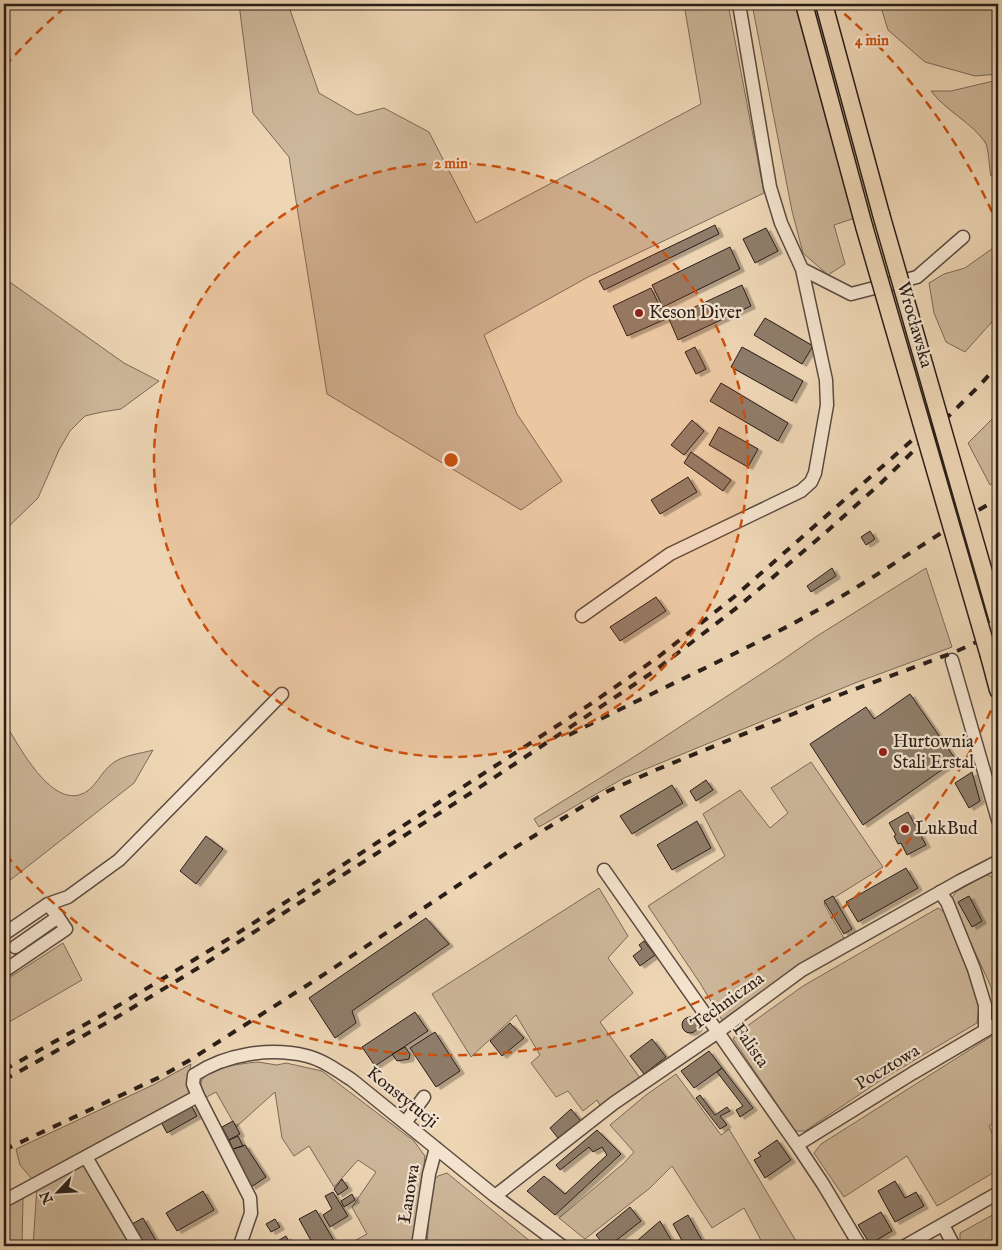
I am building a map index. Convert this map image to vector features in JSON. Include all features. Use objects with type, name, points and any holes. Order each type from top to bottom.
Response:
[{"type":"main road","name":"Wrocławska","points":[[804,4],[864,226],[998,690]]},
{"type":"main road","name":"Wrocławska","points":[[824,4],[881,214],[998,620]]},
{"type":"street","points":[[582,616],[670,554],[801,491],[811,482],[815,473],[827,405],[826,380],[802,269],[781,223],[770,187],[739,4]]},
{"type":"street","points":[[802,269],[851,294],[917,277],[962,237]]},
{"type":"street","points":[[952,660],[998,820]]},
{"type":"street","points":[[4,934],[48,904],[68,897],[119,860],[282,694]]},
{"type":"street","name":"Techniczna","points":[[495,1196],[614,1103],[718,1032],[802,970],[940,892],[998,862]]},
{"type":"street","name":"Falista","points":[[604,870],[797,1144],[860,1246]]},
{"type":"street","points":[[940,892],[947,902],[974,969],[985,1005],[986,1031]]},
{"type":"street","points":[[4,971],[66,929],[48,904]]},
{"type":"street","points":[[15,947],[58,917]]},
{"type":"street","name":"Pocztowa","points":[[797,1144],[998,1024]]},
{"type":"street","name":"Konstytucji","points":[[198,1096],[193,1084],[194,1075],[206,1067],[219,1062],[243,1054],[273,1053],[307,1056],[332,1067],[352,1080],[495,1196],[562,1246]]},
{"type":"street","points":[[4,1201],[198,1096],[250,1198],[250,1213],[242,1246]]},
{"type":"street","points":[[405,1123],[424,1097]]},
{"type":"street","name":"Łanowa","points":[[418,1246],[429,1174],[436,1148]]},
{"type":"street","points":[[86,1157],[138,1246]]},
{"type":"street","points":[[905,1246],[998,1193]]},
{"type":"street","points":[[943,1225],[954,1246]]},
{"type":"shaded area","points":[[239,4],[288,4],[319,93],[357,115],[384,108],[429,132],[476,223],[701,104],[684,4],[728,4],[764,193],[588,277],[484,335],[517,414],[562,481],[521,510],[327,394],[289,157],[253,113]]},
{"type":"shaded area","points":[[752,4],[797,4],[855,218],[834,225],[845,264],[828,275],[803,253],[792,211]]},
{"type":"shaded area","points":[[880,4],[998,4],[998,74],[975,76],[925,62],[888,30]]},
{"type":"shaded area","points":[[998,80],[998,173],[991,176],[985,142],[973,128],[944,105],[931,91],[951,91]]},
{"type":"shaded area","points":[[998,241],[998,315],[965,352],[946,342],[934,313],[929,283],[944,274],[965,268],[993,248]]},
{"type":"shaded area","points":[[4,278],[124,363],[159,381],[121,409],[85,416],[70,431],[59,450],[38,498],[4,531]]},
{"type":"shaded area","points":[[998,413],[998,479],[990,485],[968,443]]},
{"type":"shaded area","points":[[926,568],[952,647],[855,683],[624,778],[539,827],[534,819],[629,760],[817,636]]},
{"type":"shaded area","points":[[4,721],[25,756],[45,781],[56,790],[67,795],[85,793],[108,767],[117,760],[153,750],[134,783],[4,885]]},
{"type":"shaded area","points":[[811,762],[883,867],[824,904],[844,938],[783,977],[722,1020],[700,983],[648,906],[725,856],[703,814],[740,790],[770,828],[788,813],[771,788]]},
{"type":"shaded area","points":[[986,874],[992,877],[998,897],[998,1013],[995,1015],[991,987],[951,899],[956,892]]},
{"type":"shaded area","points":[[599,888],[628,936],[608,958],[633,993],[600,1022],[640,1078],[601,1107],[597,1100],[583,1111],[568,1091],[556,1097],[531,1063],[540,1055],[516,1015],[471,1057],[432,994]]},
{"type":"shaded area","points":[[938,908],[944,912],[968,972],[979,1006],[977,1023],[881,1080],[805,1131],[795,1131],[733,1039],[736,1034],[803,986]]},
{"type":"shaded area","points":[[63,943],[82,980],[4,1025],[4,981]]},
{"type":"shaded area","points":[[998,1032],[998,1121],[989,1126],[998,1146],[998,1170],[937,1206],[907,1156],[844,1197],[814,1153],[821,1144]]},
{"type":"shaded area","points":[[258,1062],[277,1065],[286,1063],[322,1071],[414,1141],[425,1156],[415,1246],[345,1246],[367,1234],[352,1207],[376,1172],[358,1160],[334,1187],[309,1146],[294,1156],[282,1138],[275,1092],[236,1127],[216,1092],[205,1098],[201,1089],[203,1078],[225,1067]]},
{"type":"shaded area","points":[[191,1064],[187,1083],[192,1095],[32,1179],[20,1165],[16,1149],[155,1084]]},
{"type":"shaded area","points":[[676,1074],[721,1135],[729,1129],[799,1246],[764,1246],[744,1208],[712,1228],[672,1166],[650,1188],[585,1239],[559,1218],[624,1163],[634,1152],[610,1125],[646,1095]]},
{"type":"shaded area","points":[[85,1162],[133,1246],[33,1246],[37,1187]]},
{"type":"shaded area","points":[[447,1173],[536,1246],[427,1246],[431,1183],[438,1176]]},
{"type":"shaded area","points":[[23,1198],[22,1246],[4,1246],[4,1204]]},
{"type":"shaded area","points":[[998,1212],[998,1246],[963,1246],[960,1240],[960,1233]]},
{"type":"building","points":[[715,225],[719,234],[604,290],[599,281]]},
{"type":"building","points":[[766,228],[778,251],[755,263],[743,239]]},
{"type":"building","points":[[730,247],[740,269],[663,307],[652,285]]},
{"type":"building","points":[[742,285],[751,306],[678,340],[669,319]]},
{"type":"building","name":"Keson Diver","points":[[651,288],[666,319],[627,336],[613,306]]},
{"type":"building","points":[[765,318],[813,346],[802,364],[754,335]]},
{"type":"building","points":[[695,347],[706,369],[696,374],[685,352]]},
{"type":"building","points":[[742,347],[803,381],[792,401],[731,367]]},
{"type":"building","points":[[721,383],[788,423],[778,441],[710,401]]},
{"type":"building","points":[[692,420],[704,431],[684,455],[671,445]]},
{"type":"building","points":[[719,427],[758,449],[748,467],[709,445]]},
{"type":"building","points":[[691,452],[731,480],[723,491],[684,463]]},
{"type":"building","points":[[688,477],[697,492],[660,514],[651,500]]},
{"type":"building","points":[[870,531],[875,539],[866,545],[861,537]]},
{"type":"building","points":[[832,568],[836,576],[811,592],[807,586]]},
{"type":"building","points":[[656,597],[666,611],[620,641],[610,627]]},
{"type":"building","name":"Hurtownia Stali Erstal","points":[[910,694],[956,760],[863,825],[810,744],[866,707],[874,719]]},
{"type":"building","points":[[972,772],[980,801],[969,808],[955,783]]},
{"type":"building","points":[[706,780],[713,790],[696,801],[690,791]]},
{"type":"building","points":[[672,785],[683,803],[632,834],[620,816]]},
{"type":"building","name":"LukBud","points":[[908,812],[926,845],[907,855],[901,843],[898,844],[894,836],[896,835],[889,823]]},
{"type":"building","points":[[697,821],[711,848],[672,870],[657,845]]},
{"type":"building","points":[[206,836],[223,849],[196,884],[180,871]]},
{"type":"building","points":[[906,868],[918,888],[858,922],[846,902]]},
{"type":"building","points":[[833,896],[852,929],[844,934],[824,901]]},
{"type":"building","points":[[969,896],[982,921],[972,927],[958,902]]},
{"type":"building","points":[[426,918],[449,944],[352,1011],[356,1023],[335,1038],[309,998]]},
{"type":"building","points":[[644,941],[655,955],[640,966],[633,956],[642,949],[639,945]]},
{"type":"building","points":[[415,1012],[428,1031],[375,1066],[362,1047]]},
{"type":"building","points":[[690,1017],[696,1019],[698,1025],[696,1031],[690,1033],[684,1031],[682,1025],[684,1019]]},
{"type":"building","points":[[510,1023],[524,1038],[502,1056],[490,1041]]},
{"type":"building","points":[[435,1032],[460,1071],[436,1087],[410,1048]]},
{"type":"building","points":[[652,1039],[666,1057],[644,1074],[630,1056]]},
{"type":"building","points":[[405,1047],[410,1054],[409,1059],[397,1061],[392,1054]]},
{"type":"building","points":[[709,1051],[722,1068],[694,1088],[681,1071]]},
{"type":"building","points":[[722,1068],[753,1108],[740,1117],[736,1110],[743,1106],[717,1072]]},
{"type":"building","points":[[700,1095],[715,1115],[727,1107],[730,1111],[720,1116],[727,1125],[720,1129],[696,1098]]},
{"type":"building","points":[[191,1105],[197,1116],[167,1133],[161,1122]]},
{"type":"building","points":[[571,1109],[584,1125],[562,1143],[550,1128]]},
{"type":"building","points":[[233,1121],[240,1134],[229,1140],[222,1127]]},
{"type":"building","points":[[597,1130],[621,1154],[555,1215],[527,1191],[544,1176],[565,1194],[607,1155],[602,1147],[593,1152],[589,1147],[560,1170],[556,1165]]},
{"type":"building","points":[[238,1136],[243,1146],[233,1149],[229,1140]]},
{"type":"building","points":[[777,1140],[791,1160],[765,1178],[754,1160],[761,1156],[758,1153]]},
{"type":"building","points":[[245,1145],[266,1177],[251,1187],[233,1149]]},
{"type":"building","points":[[342,1179],[348,1188],[338,1195],[334,1189]]},
{"type":"building","points":[[895,1181],[905,1198],[916,1192],[924,1206],[895,1222],[878,1191]]},
{"type":"building","points":[[203,1191],[214,1210],[177,1231],[166,1213]]},
{"type":"building","points":[[333,1192],[348,1216],[330,1227],[323,1215],[332,1209],[325,1196]]},
{"type":"building","points":[[352,1194],[355,1200],[344,1207],[341,1201]]},
{"type":"building","points":[[630,1207],[641,1221],[609,1246],[605,1246],[596,1235]]},
{"type":"building","points":[[316,1210],[334,1241],[325,1246],[314,1246],[299,1219]]},
{"type":"building","points":[[881,1212],[892,1231],[870,1244],[858,1225]]},
{"type":"building","points":[[688,1215],[705,1246],[685,1246],[673,1224]]},
{"type":"building","points":[[143,1218],[159,1246],[145,1246],[132,1224]]},
{"type":"building","points":[[275,1219],[280,1227],[271,1232],[266,1224]]},
{"type":"building","points":[[660,1221],[674,1245],[631,1246]]},
{"type":"building","points":[[286,1236],[291,1246],[269,1246]]},
{"type":"railway","points":[[4,1080],[117,1017],[198,968],[477,789],[653,672],[739,606],[825,533],[882,482],[998,365]]},
{"type":"railway","points":[[4,1070],[111,1010],[235,935],[589,705],[657,658],[734,597],[934,421]]},
{"type":"railway","points":[[569,735],[738,652],[837,599],[998,499]]},
{"type":"railway","points":[[4,1150],[160,1077],[190,1060],[320,977],[511,850],[608,791],[842,694],[955,652],[998,632]]},
{"type":"place","name":"Keson Diver","points":[[639,313]]},
{"type":"place","name":"Hurtownia Stali Erstal","points":[[883,752]]},
{"type":"place","name":"LukBud","points":[[905,829]]}]
